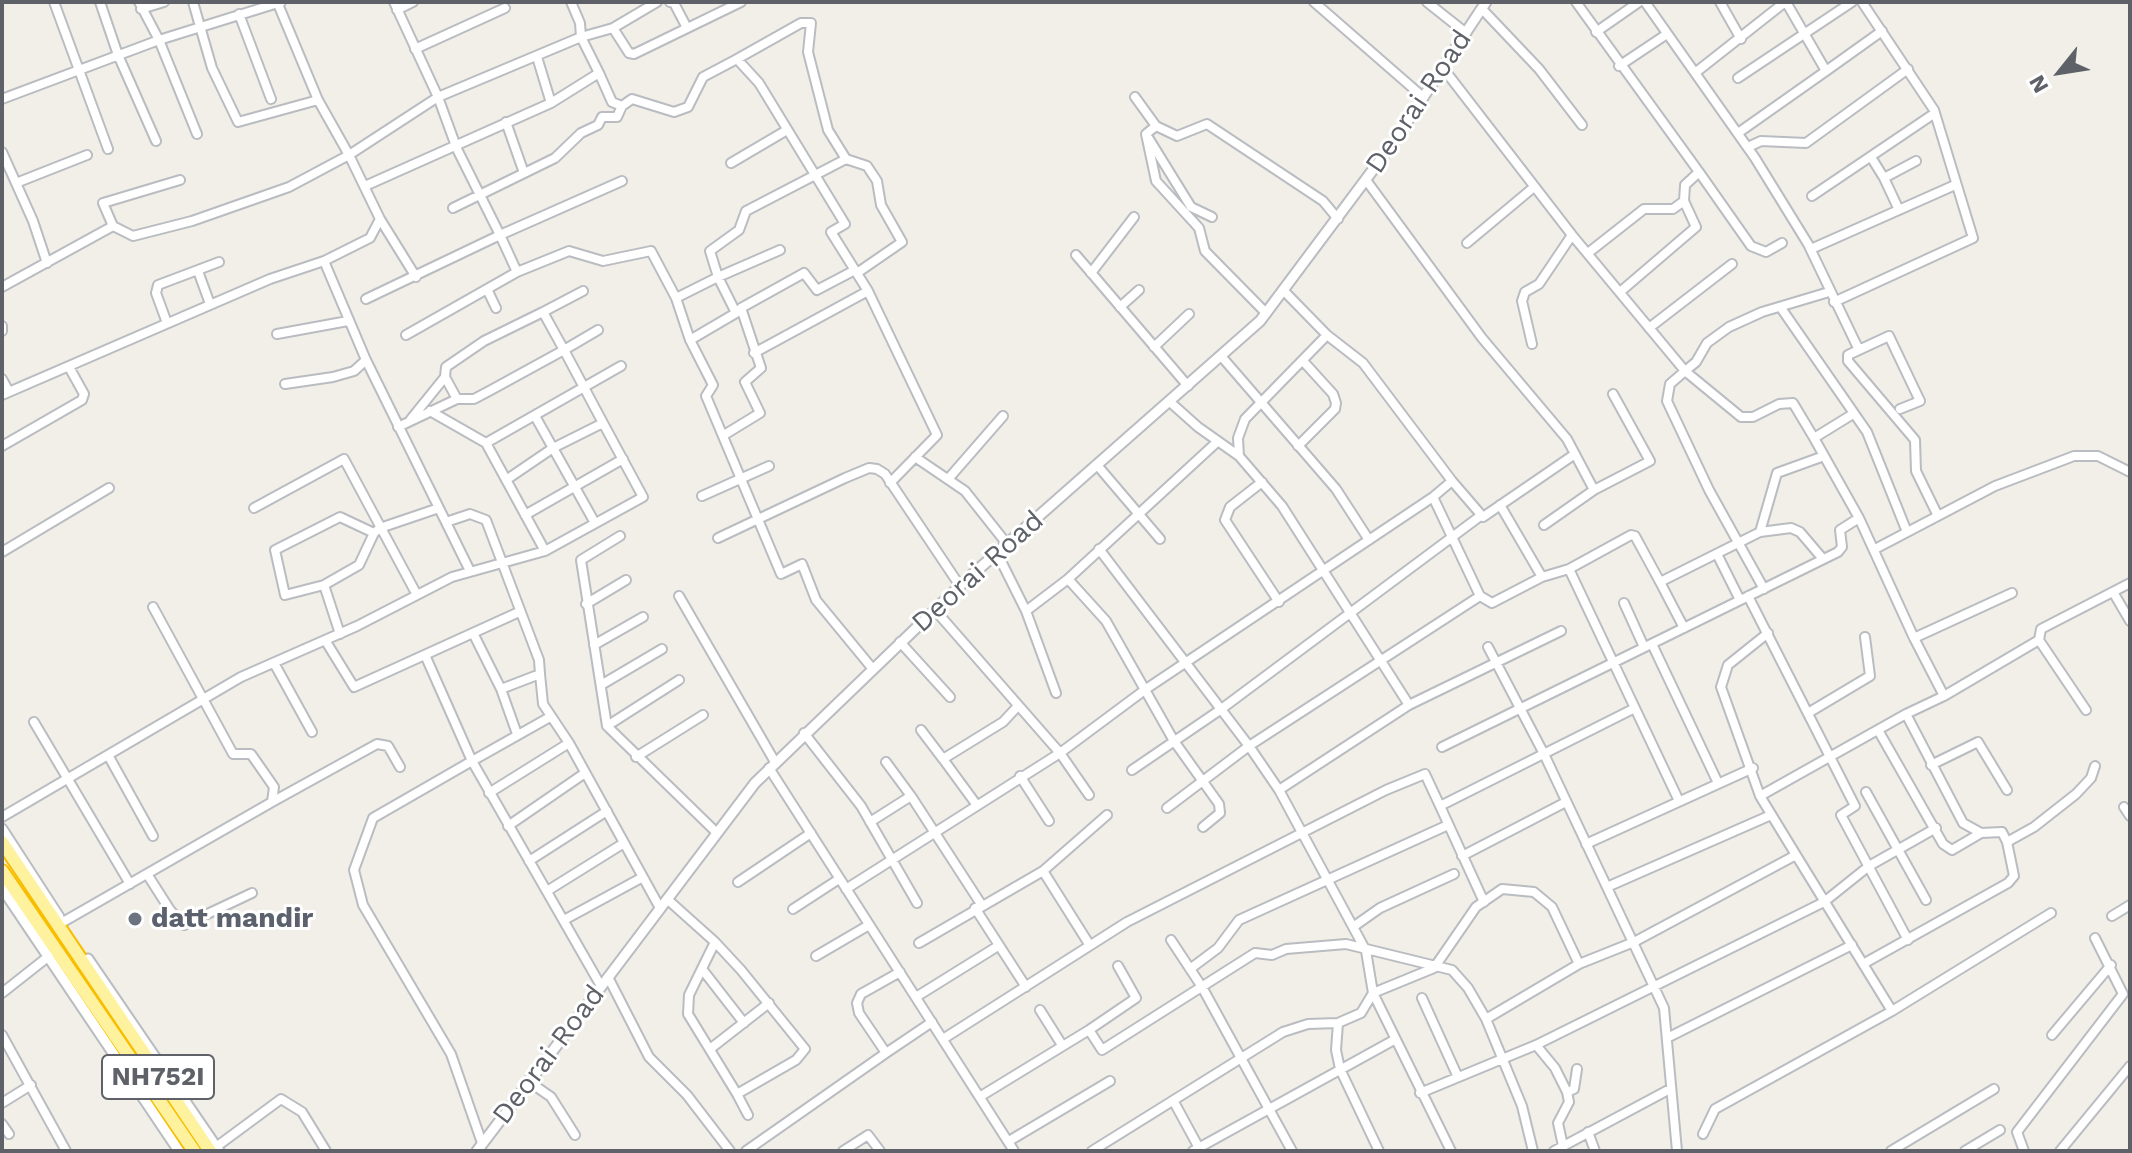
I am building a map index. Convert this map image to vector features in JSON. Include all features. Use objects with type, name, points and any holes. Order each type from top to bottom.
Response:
[{"type":"highway","name":"NH752I","points":[[2,842],[194,1151]]},
{"type":"highway","name":"NH752I","points":[[2,871],[102,1007],[215,1150]]},
{"type":"street","points":[[54,2],[108,149]]},
{"type":"street","points":[[100,2],[118,55],[156,141]]},
{"type":"street","points":[[164,2],[140,6],[159,40],[197,134]]},
{"type":"street","points":[[193,2],[218,82],[238,122],[318,100]]},
{"type":"street","points":[[413,2],[395,6],[438,97],[455,144],[517,272]]},
{"type":"street","points":[[571,2],[580,23],[581,37],[612,102],[622,106]]},
{"type":"street","points":[[180,180],[103,203],[113,226],[133,236],[192,221],[289,187],[349,155],[438,97],[581,37],[613,28],[657,2]]},
{"type":"street","points":[[670,2],[674,3],[686,26]]},
{"type":"street","points":[[613,28],[629,53],[634,54],[686,26],[741,2]]},
{"type":"street","points":[[1314,2],[1423,97]]},
{"type":"street","points":[[1427,2],[1466,33]]},
{"type":"street","points":[[1576,2],[1619,66],[1677,137],[1756,250],[1771,251],[1782,243]]},
{"type":"street","points":[[1596,32],[1639,2]]},
{"type":"street","points":[[1645,2],[1748,147],[1811,249],[1858,348]]},
{"type":"street","points":[[1720,2],[1741,39]]},
{"type":"street","points":[[1695,73],[1785,2],[1826,71]]},
{"type":"street","points":[[1738,78],[1852,2]]},
{"type":"street","points":[[1834,302],[1970,242],[1972,236],[1935,113],[1862,2]]},
{"type":"street","points":[[2,99],[159,40],[280,3],[318,100],[380,219],[416,277]]},
{"type":"street","points":[[1484,5],[1582,125]]},
{"type":"street","name":"Deorai Road","points":[[479,1147],[772,765],[960,586],[1188,386],[1266,313],[1366,180],[1484,5]]},
{"type":"street","points":[[415,49],[505,8]]},
{"type":"street","points":[[239,14],[271,99]]},
{"type":"street","points":[[453,208],[555,158],[581,133],[598,125],[602,117],[617,117],[622,106],[632,99],[656,108],[681,112],[703,77],[801,23],[811,23],[808,52],[828,130],[846,159],[867,166],[877,181],[881,205],[902,242],[856,271],[817,290],[804,273],[690,340]]},
{"type":"street","points":[[1738,133],[1882,31]]},
{"type":"street","points":[[1619,66],[1667,34]]},
{"type":"street","points":[[537,57],[551,103]]},
{"type":"street","points":[[737,59],[759,83],[845,224],[831,232],[868,291],[937,435],[890,483]]},
{"type":"street","points":[[1443,68],[1572,235],[1685,371],[1741,417],[1753,417],[1779,404],[1793,403],[1875,549],[1914,638],[1944,696]]},
{"type":"street","points":[[1748,147],[1761,141],[1806,143],[1908,69]]},
{"type":"street","points":[[365,186],[551,103],[599,73]]},
{"type":"street","points":[[1135,97],[1156,126],[1177,136],[1207,124],[1323,201],[1338,219]]},
{"type":"street","points":[[1812,196],[1935,113]]},
{"type":"street","points":[[506,122],[524,173]]},
{"type":"street","points":[[1146,134],[1156,126]]},
{"type":"street","points":[[731,163],[787,130]]},
{"type":"street","points":[[1146,134],[1191,207],[1212,217]]},
{"type":"street","points":[[1146,134],[1156,181],[1199,228],[1205,251],[1266,313]]},
{"type":"street","points":[[2,152],[47,263]]},
{"type":"street","points":[[16,183],[87,155]]},
{"type":"street","points":[[1871,157],[1899,210]]},
{"type":"street","points":[[724,435],[760,413],[745,382],[762,370],[754,353],[751,328],[718,277],[710,251],[739,230],[746,211],[846,159]]},
{"type":"street","points":[[1884,178],[1916,161]]},
{"type":"street","points":[[1620,292],[1694,229],[1695,221],[1684,201],[1685,185],[1699,172]]},
{"type":"street","points":[[1366,180],[1482,338],[1567,439],[1594,490]]},
{"type":"street","points":[[366,299],[622,181]]},
{"type":"street","points":[[1811,249],[1955,185]]},
{"type":"street","points":[[1467,243],[1534,187]]},
{"type":"street","points":[[1588,253],[1644,209],[1673,209],[1684,201]]},
{"type":"street","points":[[1091,273],[1134,217]]},
{"type":"street","points":[[2,379],[5,393],[210,304],[324,261],[370,238],[380,219]]},
{"type":"street","points":[[3,286],[113,226]]},
{"type":"street","points":[[1532,344],[1522,301],[1525,292],[1539,284],[1572,235]]},
{"type":"street","points":[[676,298],[780,250]]},
{"type":"street","points":[[406,335],[517,272],[569,251],[603,261],[651,251],[676,298],[690,340],[713,385],[706,396],[781,574],[802,564],[816,600],[872,668]]},
{"type":"street","points":[[1076,255],[1188,386]]},
{"type":"street","points":[[324,261],[366,360],[470,571]]},
{"type":"street","points":[[167,323],[156,293],[158,285],[219,262]]},
{"type":"street","points":[[1649,328],[1732,264]]},
{"type":"street","points":[[198,271],[210,304]]},
{"type":"street","points":[[487,289],[496,308]]},
{"type":"street","points":[[1120,307],[1139,290]]},
{"type":"street","points":[[408,422],[445,377],[446,367],[484,341],[583,291]]},
{"type":"street","points":[[754,353],[868,291]]},
{"type":"street","points":[[1284,291],[1327,335],[1363,363],[1479,517]]},
{"type":"street","points":[[1764,589],[1667,401],[1670,384],[1696,362],[1707,343],[1729,327],[1829,292]]},
{"type":"street","points":[[1781,308],[1836,383],[1867,432],[1907,532]]},
{"type":"street","points":[[2,817],[205,698],[274,663],[470,571],[545,551],[643,497],[543,312]]},
{"type":"street","points":[[1154,347],[1189,314]]},
{"type":"street","points":[[277,334],[348,321]]},
{"type":"street","points":[[398,427],[457,399],[474,399],[598,330]]},
{"type":"street","points":[[1239,456],[1238,438],[1245,419],[1327,335]]},
{"type":"street","points":[[1900,409],[1920,401],[1889,336],[1858,348],[1847,358],[1915,440],[1916,471],[1938,516]]},
{"type":"street","points":[[1221,356],[1336,489],[1369,540]]},
{"type":"street","points":[[285,384],[354,371],[366,360]]},
{"type":"street","points":[[1298,446],[1335,409],[1336,403],[1333,394],[1303,361]]},
{"type":"street","points":[[486,443],[621,366]]},
{"type":"street","points":[[2,446],[82,400],[84,394],[69,367]]},
{"type":"street","points":[[445,377],[457,399]]},
{"type":"street","points":[[1544,525],[1594,490],[1650,461],[1613,394]]},
{"type":"street","points":[[1170,402],[1217,442],[1239,456],[1282,506],[1409,705]]},
{"type":"street","points":[[430,411],[486,443],[545,551]]},
{"type":"street","points":[[1814,438],[1853,414]]},
{"type":"street","points":[[535,416],[595,523]]},
{"type":"street","points":[[949,478],[1003,416]]},
{"type":"street","points":[[506,480],[553,448],[603,423]]},
{"type":"street","points":[[1026,611],[1068,579],[1217,442]]},
{"type":"street","points":[[1132,770],[1220,710],[1479,517],[1575,454]]},
{"type":"street","points":[[1760,532],[1777,473],[1824,456]]},
{"type":"street","points":[[1875,549],[1995,486],[2074,456],[2098,456],[2130,472]]},
{"type":"street","points":[[915,457],[965,491],[1007,544]]},
{"type":"street","points":[[254,508],[344,459],[377,531],[417,595]]},
{"type":"street","points":[[525,515],[623,459]]},
{"type":"street","points":[[1097,465],[1160,539]]},
{"type":"street","points":[[702,496],[769,466]]},
{"type":"street","points":[[718,538],[869,468],[885,474],[960,586]]},
{"type":"street","points":[[846,889],[1060,753],[1146,689],[1323,573],[1452,481]]},
{"type":"street","points":[[1262,482],[1230,507],[1225,520],[1279,602]]},
{"type":"street","points":[[2,552],[109,488]]},
{"type":"street","points":[[1433,497],[1480,596],[1492,603],[1542,577],[1569,569],[1631,535],[1684,628]]},
{"type":"street","points":[[1500,505],[1542,577]]},
{"type":"street","points":[[377,531],[359,565],[324,585],[285,595],[275,550],[340,517],[377,531],[439,508]]},
{"type":"street","points":[[446,522],[470,514],[479,514],[486,520],[539,660],[543,704],[569,743],[660,908]]},
{"type":"street","points":[[1442,747],[1841,550],[1840,530],[1859,518]]},
{"type":"street","points":[[1660,582],[1760,532],[1791,528],[1800,532],[1823,559]]},
{"type":"street","points":[[620,536],[581,560],[607,726],[717,833]]},
{"type":"street","points":[[1099,549],[1279,790],[1325,881],[1366,951],[1373,993],[1451,1151]]},
{"type":"street","points":[[997,553],[1026,611],[1056,693]]},
{"type":"street","points":[[1717,554],[1768,633],[1831,757],[1855,806],[1841,815],[1908,940]]},
{"type":"street","points":[[1569,569],[1679,801]]},
{"type":"street","points":[[1068,579],[1106,621],[1174,741],[1221,809],[1203,827]]},
{"type":"street","points":[[586,604],[626,580]]},
{"type":"street","points":[[2086,710],[2039,640],[2041,629],[2130,583]]},
{"type":"street","points":[[324,585],[340,634]]},
{"type":"street","points":[[2113,592],[2130,621]]},
{"type":"street","points":[[1914,638],[2012,593]]},
{"type":"street","points":[[679,596],[811,833],[1014,1151]]},
{"type":"street","points":[[1167,808],[1249,746],[1480,596]]},
{"type":"street","points":[[1624,603],[1718,783]]},
{"type":"street","points":[[153,607],[233,754],[251,754],[274,787],[272,802]]},
{"type":"street","points":[[935,610],[1060,753],[1089,795]]},
{"type":"street","points":[[325,640],[354,687],[519,612]]},
{"type":"street","points":[[594,645],[643,617]]},
{"type":"street","points":[[1279,790],[1409,705],[1498,665],[1561,631]]},
{"type":"street","points":[[473,633],[501,689],[517,734]]},
{"type":"street","points":[[1768,633],[1728,665],[1721,687],[1753,768],[1760,796],[1892,1011]]},
{"type":"street","points":[[1808,713],[1870,676],[1865,637]]},
{"type":"street","points":[[1760,796],[1944,696],[2039,640]]},
{"type":"street","points":[[900,642],[950,697]]},
{"type":"street","points":[[1488,647],[1544,754],[1664,1008],[1677,1151]]},
{"type":"street","points":[[601,685],[662,649]]},
{"type":"street","points":[[425,655],[489,793],[601,986]]},
{"type":"street","points":[[274,663],[312,732]]},
{"type":"street","points":[[501,689],[540,674]]},
{"type":"street","points":[[607,726],[679,680]]},
{"type":"street","points":[[943,759],[1003,722],[1017,707]]},
{"type":"street","points":[[1440,806],[1635,708]]},
{"type":"street","points":[[1906,714],[1963,823],[1981,833]]},
{"type":"street","points":[[636,757],[703,715]]},
{"type":"street","points":[[479,1147],[451,1054],[363,905],[354,870],[373,818],[550,717]]},
{"type":"street","points":[[34,722],[130,884]]},
{"type":"street","points":[[921,730],[976,804]]},
{"type":"street","points":[[1863,964],[2012,879],[2007,842],[2002,832],[1981,833],[1952,850],[1943,844],[1878,730]]},
{"type":"street","points":[[804,733],[861,806],[917,903]]},
{"type":"street","points":[[1931,765],[1978,742],[2007,790]]},
{"type":"street","points":[[489,793],[569,743]]},
{"type":"street","points":[[63,922],[377,744],[388,746],[400,767]]},
{"type":"street","points":[[108,755],[153,836]]},
{"type":"street","points":[[886,762],[936,834],[998,946],[1026,987]]},
{"type":"street","points":[[2007,842],[2034,827],[2076,794],[2091,778],[2095,766]]},
{"type":"street","points":[[1586,844],[1753,768]]},
{"type":"street","points":[[508,826],[585,773]]},
{"type":"street","points":[[943,1039],[1089,944],[1215,875],[1425,774],[1484,902]]},
{"type":"street","points":[[1020,776],[1049,821]]},
{"type":"street","points":[[1866,792],[1926,900]]},
{"type":"street","points":[[870,822],[911,796]]},
{"type":"street","points":[[1462,856],[1566,802]]},
{"type":"street","points":[[2124,807],[2130,816]]},
{"type":"street","points":[[529,861],[607,811]]},
{"type":"street","points":[[919,943],[1043,871],[1107,815]]},
{"type":"street","points":[[1607,887],[1771,815]]},
{"type":"street","points":[[1190,969],[1218,948],[1239,920],[1448,825]]},
{"type":"street","points":[[1420,1093],[1457,1075],[1536,1045],[1824,902],[1869,866],[1936,828]]},
{"type":"street","points":[[2,829],[215,1150],[281,1099],[302,1112],[326,1151]]},
{"type":"street","points":[[738,882],[811,833]]},
{"type":"street","points":[[547,891],[624,843]]},
{"type":"street","points":[[1486,1019],[1579,964],[1634,942],[1796,855]]},
{"type":"street","points":[[1043,871],[1089,944]]},
{"type":"street","points":[[147,874],[170,910],[184,925],[252,893]]},
{"type":"street","points":[[1353,927],[1380,908],[1454,874]]},
{"type":"street","points":[[564,920],[643,877]]},
{"type":"street","points":[[793,909],[839,879]]},
{"type":"street","points":[[2,888],[179,1151]]},
{"type":"street","points":[[1092,1151],[1283,1032],[1308,1024],[1338,1023],[1361,1013],[1373,993],[1434,968],[1484,902],[1502,889],[1534,892],[1552,907],[1579,964]]},
{"type":"street","points":[[667,899],[715,942],[769,1003],[805,1054],[737,1094]]},
{"type":"street","points":[[2112,916],[2130,905]]},
{"type":"street","points":[[1703,1134],[1715,1109],[1892,1011],[2051,913]]},
{"type":"street","points":[[816,956],[869,925]]},
{"type":"street","points":[[2019,1149],[2017,1132],[2123,994],[2095,938]]},
{"type":"street","points":[[1171,940],[1202,987],[1292,1151]]},
{"type":"street","points":[[715,942],[689,995],[688,1014],[748,1115]]},
{"type":"street","points":[[1089,1030],[1102,1050],[1255,953],[1272,955],[1286,949],[1346,944],[1452,970],[1468,988],[1486,1019],[1522,1106],[1533,1151]]},
{"type":"street","points":[[1667,1038],[1852,945]]},
{"type":"street","points":[[916,997],[998,946]]},
{"type":"street","points":[[2,993],[49,956]]},
{"type":"street","points":[[2052,1035],[2111,965]]},
{"type":"street","points":[[981,1096],[1136,998],[1118,966]]},
{"type":"street","points":[[702,969],[744,1023]]},
{"type":"street","points":[[886,1053],[859,1013],[857,1003],[861,994],[900,972]]},
{"type":"street","points":[[608,977],[649,1057],[687,1095],[730,1151]]},
{"type":"street","points":[[1422,998],[1457,1075]]},
{"type":"street","points":[[710,1049],[769,1003]]},
{"type":"street","points":[[1040,1010],[1062,1045]]},
{"type":"street","points":[[746,1151],[932,1022]]},
{"type":"street","points":[[1338,1023],[1336,1050],[1340,1069],[1379,1151]]},
{"type":"street","points":[[2,1035],[66,1151]]},
{"type":"street","points":[[1174,1102],[1196,1150],[1268,1107],[1394,1040]]},
{"type":"street","points":[[1536,1045],[1555,1068],[1567,1092],[1569,1102],[1558,1123],[1563,1146]]},
{"type":"street","points":[[2060,1151],[2130,1066]]},
{"type":"street","points":[[1567,1092],[1574,1089],[1577,1069]]},
{"type":"street","points":[[528,1081],[551,1097],[575,1135]]},
{"type":"street","points":[[1009,1141],[1110,1081]]},
{"type":"street","points":[[2,1103],[31,1085]]},
{"type":"street","points":[[1554,1151],[1670,1089]]},
{"type":"street","points":[[1891,1151],[1994,1089]]},
{"type":"street","points":[[2,1124],[9,1134]]},
{"type":"street","points":[[1965,1151],[2000,1130]]},
{"type":"street","points":[[1588,1132],[1595,1151]]},
{"type":"street","points":[[843,1151],[868,1135],[880,1151]]},
{"type":"street","points":[[1209,1142],[1214,1151]]},
{"type":"place","name":"datt mandir","points":[[135,919]]}]
